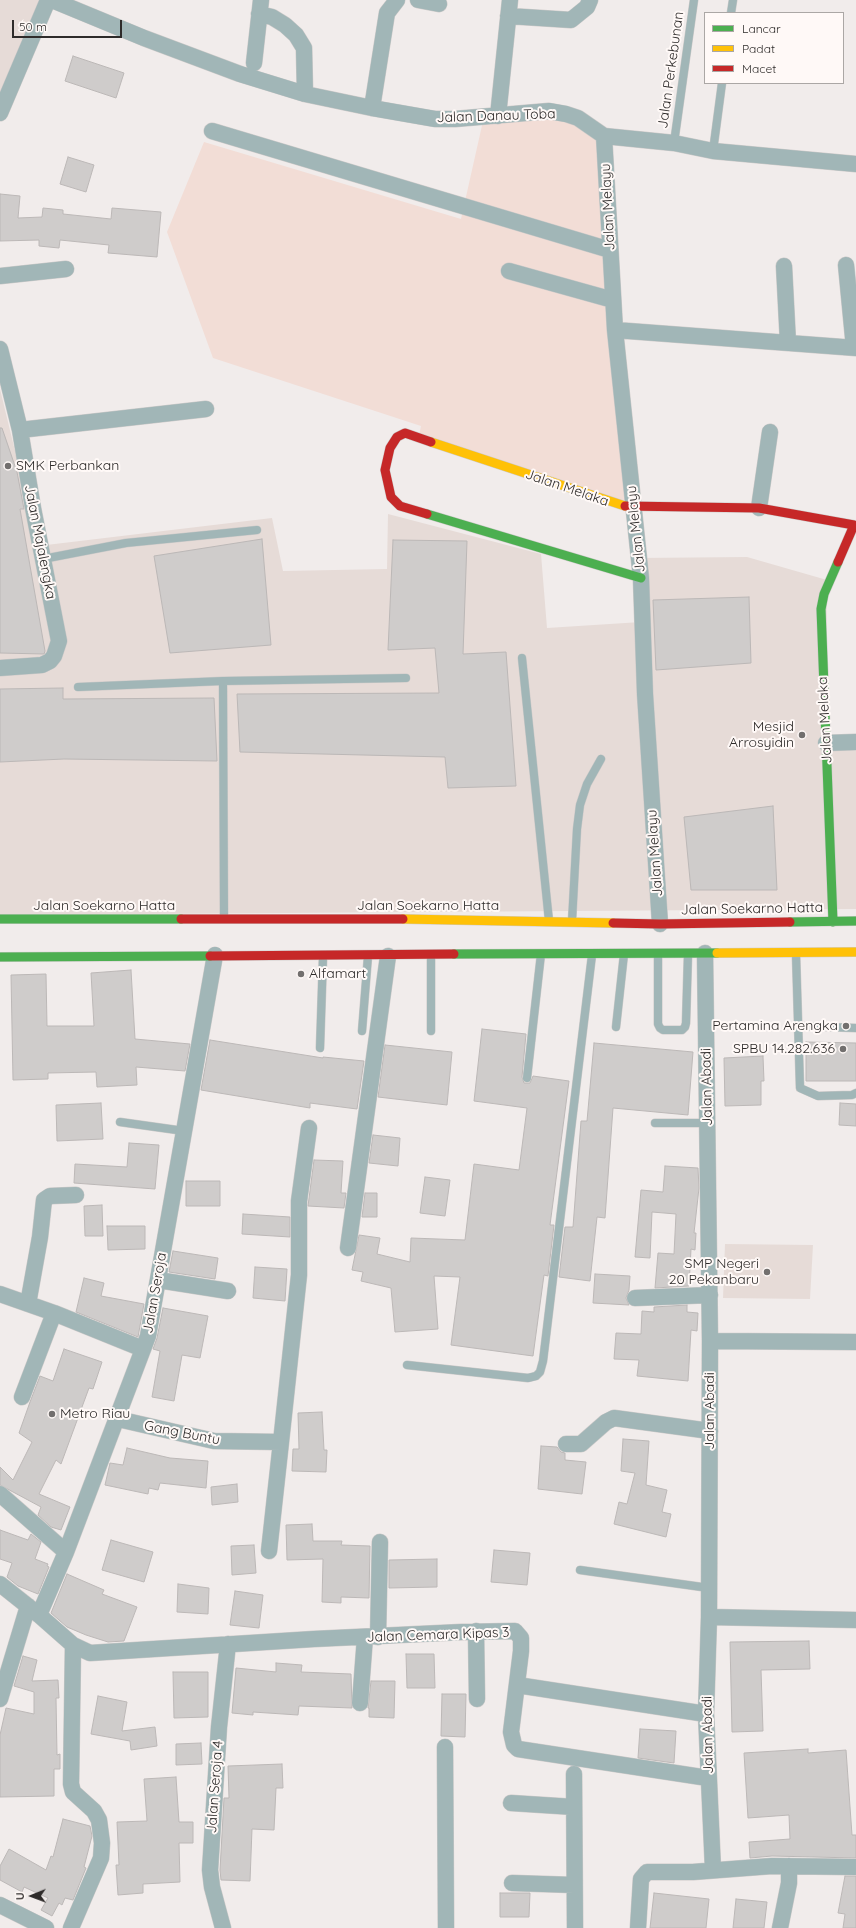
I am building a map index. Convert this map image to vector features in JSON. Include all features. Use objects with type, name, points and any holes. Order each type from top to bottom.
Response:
[{"type":"main road","name":"Jalan Melaka","points":[[641,578],[400,506],[391,497],[385,470],[390,448],[397,437],[405,433],[614,504],[634,507],[759,508],[855,524],[824,594],[820,625],[833,922]]},
{"type":"main road","name":"Jalan Soekarno Hatta","points":[[0,919],[450,919],[660,924],[856,921]]},
{"type":"main road","points":[[0,957],[388,956],[593,952],[856,952]]},
{"type":"street","points":[[0,113],[48,0]]},
{"type":"street","name":"Jalan Danau Toba","points":[[52,0],[158,44],[240,74],[305,94],[372,108],[434,119],[498,116],[549,111],[578,118],[604,136],[674,143],[713,151],[856,164]]},
{"type":"street","points":[[372,108],[387,13],[397,0]]},
{"type":"street","points":[[418,0],[439,4]]},
{"type":"street","points":[[498,116],[509,8],[571,20],[587,7],[590,0]]},
{"type":"street","points":[[260,7],[296,35],[304,48],[305,94]]},
{"type":"street","points":[[254,64],[260,7]]},
{"type":"street","points":[[212,131],[610,250]]},
{"type":"street","name":"Jalan Melayu","points":[[604,136],[615,330],[625,437],[641,578],[645,694],[660,924]]},
{"type":"street","points":[[615,330],[855,348],[846,265]]},
{"type":"street","points":[[784,266],[788,343]]},
{"type":"street","points":[[0,276],[66,269]]},
{"type":"street","points":[[509,270],[613,300]]},
{"type":"street","name":"Jalan Majalengka","points":[[0,349],[20,430],[59,641],[57,650],[50,661],[42,665],[0,668]]},
{"type":"street","points":[[20,430],[206,409]]},
{"type":"street","points":[[759,508],[770,432]]},
{"type":"street","points":[[826,743],[856,742]]},
{"type":"street","name":"Jalan Abadi","points":[[705,953],[710,1295],[709,1617],[706,1714],[713,1870]]},
{"type":"street","name":"Jalan Seroja","points":[[0,1700],[34,1610],[66,1552],[118,1419],[150,1325],[215,956]]},
{"type":"street","points":[[348,1248],[388,956]]},
{"type":"street","points":[[269,1551],[299,1275],[299,1201],[309,1128]]},
{"type":"street","points":[[28,1304],[40,1238],[44,1200],[50,1196],[76,1195]]},
{"type":"street","points":[[158,1280],[228,1291]]},
{"type":"street","points":[[0,1294],[54,1313],[143,1349]]},
{"type":"street","points":[[635,1298],[710,1295]]},
{"type":"street","points":[[22,1397],[54,1313]]},
{"type":"street","points":[[710,1341],[856,1342]]},
{"type":"street","points":[[566,1444],[581,1444],[606,1422],[614,1418],[710,1431]]},
{"type":"street","name":"Gang Buntu","points":[[118,1419],[214,1441],[281,1442]]},
{"type":"street","points":[[0,1494],[66,1552]]},
{"type":"street","points":[[360,1703],[372,1637],[380,1542]]},
{"type":"street","name":"Jalan Cemara Kipas 3","points":[[0,1584],[34,1610],[73,1645],[90,1653],[100,1654],[228,1644],[511,1630],[519,1635],[521,1651],[511,1732],[514,1745],[518,1749],[708,1778]]},
{"type":"street","points":[[709,1617],[856,1620]]},
{"type":"street","points":[[476,1631],[477,1699]]},
{"type":"street","name":"Jalan Seroja 4","points":[[223,1928],[212,1887],[210,1870],[219,1727],[228,1644]]},
{"type":"street","points":[[71,1928],[101,1858],[102,1843],[99,1820],[94,1811],[74,1792],[71,1784],[73,1645]]},
{"type":"street","points":[[517,1685],[706,1714]]},
{"type":"street","points":[[445,1747],[446,1928]]},
{"type":"street","points":[[574,1774],[575,1928]]},
{"type":"street","points":[[511,1804],[574,1807]]},
{"type":"street","points":[[780,1928],[789,1883],[789,1866]]},
{"type":"street","points":[[638,1928],[641,1879],[647,1872],[789,1866],[856,1867]]},
{"type":"street","points":[[512,1883],[574,1885]]},
{"type":"street","points":[[0,1905],[46,1928]]},
{"type":"lane","name":"Jalan Perkebunan","points":[[674,143],[694,0]]},
{"type":"lane","points":[[731,12],[733,0]]},
{"type":"lane","points":[[713,151],[722,84]]},
{"type":"lane","points":[[43,559],[126,543],[257,530]]},
{"type":"lane","points":[[522,658],[549,922]]},
{"type":"lane","points":[[78,687],[223,681],[406,678]]},
{"type":"lane","points":[[223,681],[224,920]]},
{"type":"lane","points":[[572,921],[577,829],[580,805],[587,784],[601,759]]},
{"type":"lane","points":[[407,1365],[528,1378],[536,1376],[540,1372],[543,1361],[593,952]]},
{"type":"lane","points":[[527,1078],[541,953]]},
{"type":"lane","points":[[616,1027],[624,953]]},
{"type":"lane","points":[[658,953],[658,1024],[663,1030],[682,1030],[686,1023],[688,953]]},
{"type":"lane","points":[[796,953],[800,1088],[818,1096],[852,1095],[856,1093]]},
{"type":"lane","points":[[431,955],[431,1031]]},
{"type":"lane","points":[[320,1048],[323,956]]},
{"type":"lane","points":[[362,1031],[368,956]]},
{"type":"lane","points":[[798,1026],[856,1028]]},
{"type":"lane","points":[[120,1122],[184,1131]]},
{"type":"lane","points":[[655,1123],[708,1123]]},
{"type":"lane","points":[[580,1570],[709,1588]]},
{"type":"shaded area","points":[[0,0],[44,0],[0,97]]},
{"type":"shaded area","points":[[565,116],[599,137],[632,511],[418,441],[421,426],[213,358],[167,232],[204,142],[461,219],[483,121]]},
{"type":"shaded area","points":[[0,389],[38,546],[272,518],[283,571],[387,569],[388,514],[541,554],[547,628],[641,622],[638,558],[747,557],[827,580],[825,748],[856,747],[856,909],[0,915]]},
{"type":"shaded area","name":"SMP Negeri 20 Pekanbaru","points":[[725,1244],[813,1245],[810,1299],[723,1298]]},
{"type":"building","points":[[73,56],[124,73],[116,98],[65,81]]},
{"type":"building","points":[[68,157],[94,165],[86,192],[60,184]]},
{"type":"building","points":[[0,194],[20,196],[18,218],[42,217],[43,208],[63,210],[63,214],[111,219],[112,208],[161,212],[157,257],[108,253],[109,245],[60,240],[59,248],[39,246],[39,240],[0,241]]},
{"type":"building","points":[[0,428],[2,428],[17,472],[24,509],[20,509],[45,651],[44,654],[0,653]]},
{"type":"building","points":[[262,539],[271,645],[170,653],[154,556]]},
{"type":"building","points":[[393,540],[467,541],[463,654],[506,652],[516,786],[448,788],[445,757],[240,752],[237,694],[439,693],[435,648],[388,650]]},
{"type":"building","points":[[749,597],[751,663],[656,670],[653,600]]},
{"type":"building","points":[[63,688],[63,699],[214,698],[217,761],[64,759],[0,762],[0,689]]},
{"type":"building","points":[[773,806],[777,890],[691,890],[684,817]]},
{"type":"building","points":[[131,970],[135,1039],[190,1044],[185,1071],[136,1067],[137,1085],[97,1087],[96,1072],[48,1073],[48,1079],[13,1080],[11,975],[46,974],[47,1026],[94,1026],[91,973]]},
{"type":"building","points":[[482,1029],[526,1034],[522,1077],[524,1083],[530,1083],[533,1076],[569,1081],[550,1225],[554,1225],[548,1276],[544,1275],[533,1356],[451,1345],[460,1277],[434,1276],[438,1329],[395,1332],[391,1288],[361,1281],[363,1272],[352,1270],[359,1235],[380,1238],[377,1254],[410,1262],[411,1238],[465,1240],[474,1164],[519,1170],[527,1108],[474,1101]]},
{"type":"building","points":[[210,1040],[323,1058],[364,1061],[357,1109],[310,1103],[310,1108],[201,1090]]},
{"type":"building","points":[[806,1042],[856,1043],[856,1081],[806,1081]]},
{"type":"building","points":[[594,1043],[693,1052],[688,1115],[613,1108],[605,1218],[597,1217],[590,1281],[559,1277],[565,1227],[573,1227],[581,1121],[587,1121]]},
{"type":"building","points":[[385,1045],[452,1052],[447,1105],[378,1097]]},
{"type":"building","points":[[763,1056],[764,1081],[761,1081],[761,1105],[725,1106],[724,1058]]},
{"type":"building","points":[[101,1103],[103,1139],[57,1141],[56,1105]]},
{"type":"building","points":[[840,1103],[856,1104],[856,1126],[839,1125]]},
{"type":"building","points":[[373,1135],[400,1138],[398,1166],[369,1163]]},
{"type":"building","points":[[129,1143],[159,1145],[155,1189],[74,1183],[75,1164],[127,1167]]},
{"type":"building","points":[[314,1160],[343,1161],[341,1193],[346,1193],[344,1208],[308,1206]]},
{"type":"building","points":[[665,1166],[698,1168],[699,1188],[694,1233],[696,1233],[695,1250],[691,1249],[689,1286],[655,1288],[658,1253],[674,1254],[676,1214],[652,1212],[650,1258],[635,1257],[641,1190],[663,1192]]},
{"type":"building","points":[[425,1177],[450,1180],[445,1216],[420,1213]]},
{"type":"building","points":[[186,1181],[220,1181],[220,1206],[186,1206]]},
{"type":"building","points":[[365,1193],[377,1193],[377,1217],[362,1217]]},
{"type":"building","points":[[102,1205],[103,1236],[85,1236],[84,1206]]},
{"type":"building","points":[[243,1214],[290,1217],[290,1237],[242,1234]]},
{"type":"building","points":[[107,1226],[145,1226],[145,1249],[108,1250]]},
{"type":"building","points":[[173,1251],[218,1258],[215,1279],[169,1272]]},
{"type":"building","points":[[255,1267],[287,1269],[285,1301],[253,1298]]},
{"type":"building","points":[[595,1274],[630,1276],[629,1290],[626,1298],[629,1305],[593,1303]]},
{"type":"building","points":[[84,1278],[104,1283],[101,1296],[144,1304],[138,1337],[76,1312]]},
{"type":"building","points":[[687,1305],[687,1312],[698,1313],[697,1331],[691,1330],[688,1381],[637,1376],[639,1360],[614,1359],[616,1333],[641,1334],[642,1311],[654,1312],[654,1307]]},
{"type":"building","points":[[163,1308],[208,1316],[200,1358],[182,1355],[174,1401],[152,1397],[160,1351],[153,1349],[157,1338]]},
{"type":"building","points":[[64,1349],[102,1362],[93,1389],[89,1388],[61,1464],[56,1460],[39,1494],[70,1507],[61,1530],[51,1527],[38,1515],[41,1507],[0,1485],[0,1467],[13,1480],[32,1442],[19,1433],[40,1376],[53,1381]]},
{"type":"building","points":[[322,1412],[324,1450],[327,1450],[326,1472],[292,1471],[293,1449],[299,1449],[298,1413]]},
{"type":"building","points":[[623,1439],[649,1441],[646,1485],[667,1490],[662,1512],[671,1514],[666,1537],[614,1524],[619,1502],[627,1504],[635,1473],[621,1471]]},
{"type":"building","points":[[541,1446],[557,1447],[561,1452],[565,1453],[565,1460],[586,1462],[582,1494],[538,1489]]},
{"type":"building","points":[[127,1448],[170,1458],[208,1461],[206,1488],[160,1483],[158,1490],[149,1488],[148,1494],[105,1485],[110,1463],[123,1465]]},
{"type":"building","points":[[237,1484],[238,1502],[212,1505],[211,1487]]},
{"type":"building","points":[[312,1524],[313,1541],[342,1541],[341,1545],[370,1546],[369,1598],[341,1597],[341,1603],[322,1602],[323,1559],[287,1560],[286,1525]]},
{"type":"building","points":[[0,1530],[28,1540],[31,1534],[41,1542],[35,1559],[48,1564],[47,1566],[49,1567],[38,1594],[18,1586],[7,1577],[12,1563],[0,1559]]},
{"type":"building","points":[[111,1540],[153,1552],[144,1582],[102,1570]]},
{"type":"building","points":[[254,1545],[256,1573],[232,1575],[231,1546]]},
{"type":"building","points":[[494,1550],[530,1553],[527,1585],[491,1582]]},
{"type":"building","points":[[437,1559],[437,1587],[389,1588],[389,1560]]},
{"type":"building","points":[[67,1574],[104,1590],[102,1594],[137,1607],[124,1641],[108,1642],[86,1635],[67,1627],[51,1613]]},
{"type":"building","points":[[178,1584],[209,1588],[208,1614],[177,1612]]},
{"type":"building","points":[[235,1591],[263,1595],[259,1628],[230,1625]]},
{"type":"building","points":[[809,1641],[810,1669],[761,1670],[763,1731],[732,1732],[730,1642]]},
{"type":"building","points":[[406,1654],[434,1654],[435,1688],[407,1688]]},
{"type":"building","points":[[23,1656],[37,1660],[32,1681],[58,1680],[59,1698],[56,1698],[57,1755],[60,1754],[60,1769],[54,1769],[54,1796],[0,1797],[0,1735],[6,1708],[34,1714],[34,1692],[14,1686]]},
{"type":"building","points":[[276,1663],[302,1665],[301,1672],[351,1674],[352,1708],[299,1706],[298,1715],[253,1712],[253,1715],[232,1713],[236,1668],[276,1672]]},
{"type":"building","points":[[173,1672],[208,1672],[208,1717],[174,1718]]},
{"type":"building","points":[[371,1681],[395,1681],[394,1718],[369,1717],[368,1708]]},
{"type":"building","points":[[442,1694],[466,1694],[465,1737],[441,1736]]},
{"type":"building","points":[[98,1696],[127,1702],[122,1731],[155,1727],[157,1746],[131,1750],[130,1741],[91,1734]]},
{"type":"building","points":[[640,1729],[676,1731],[674,1763],[638,1758]]},
{"type":"building","points":[[201,1743],[202,1764],[176,1765],[176,1744]]},
{"type":"building","points":[[808,1749],[808,1753],[846,1750],[852,1835],[856,1835],[856,1858],[772,1856],[750,1858],[749,1842],[790,1839],[789,1815],[748,1818],[744,1753]]},
{"type":"building","points":[[282,1764],[283,1788],[276,1788],[274,1830],[252,1829],[250,1881],[221,1880],[220,1870],[224,1798],[229,1798],[228,1766]]},
{"type":"building","points":[[176,1777],[179,1822],[193,1822],[193,1843],[179,1843],[180,1882],[143,1884],[143,1893],[118,1895],[116,1865],[119,1865],[117,1822],[147,1821],[144,1779]]},
{"type":"building","points":[[63,1819],[90,1826],[92,1836],[84,1867],[86,1868],[73,1900],[65,1898],[62,1905],[59,1903],[52,1916],[41,1910],[48,1898],[24,1887],[22,1892],[0,1880],[0,1866],[9,1849],[46,1870],[51,1856],[53,1857]]},
{"type":"building","points":[[845,1876],[856,1876],[856,1928],[843,1928],[845,1914],[838,1913]]},
{"type":"building","points":[[500,1893],[530,1893],[529,1917],[500,1917]]},
{"type":"building","points":[[654,1893],[709,1899],[706,1928],[650,1928]]},
{"type":"building","points":[[736,1899],[767,1902],[764,1928],[733,1928]]},
{"type":"traffic: fast","points":[[427,514],[641,578]]},
{"type":"traffic: fast","points":[[833,922],[821,609],[824,594],[838,562]]},
{"type":"traffic: fast","points":[[0,919],[181,919]]},
{"type":"traffic: fast","points":[[790,922],[856,921]]},
{"type":"traffic: fast","points":[[454,954],[717,953]]},
{"type":"traffic: fast","points":[[0,957],[210,956]]},
{"type":"traffic: slow","points":[[431,442],[625,506]]},
{"type":"traffic: slow","points":[[403,919],[613,923]]},
{"type":"traffic: slow","points":[[717,953],[856,952]]},
{"type":"traffic: jam","points":[[427,514],[400,506],[391,497],[385,470],[390,448],[397,437],[405,433],[431,442]]},
{"type":"traffic: jam","points":[[625,506],[759,508],[854,525],[838,562]]},
{"type":"traffic: jam","points":[[181,919],[403,919]]},
{"type":"traffic: jam","points":[[613,923],[660,924],[790,922]]},
{"type":"traffic: jam","points":[[210,956],[454,954]]},
{"type":"place","name":"SMK Perbankan","points":[[8,466]]},
{"type":"place","name":"Mesjid Arrosyidin","points":[[802,735]]},
{"type":"place","name":"Alfamart","points":[[301,974]]},
{"type":"place","name":"Pertamina Arengka","points":[[846,1026]]},
{"type":"place","name":"SPBU 14.282.636","points":[[843,1049]]},
{"type":"place","name":"SMP Negeri 20 Pekanbaru","points":[[767,1272]]},
{"type":"place","name":"Metro Riau","points":[[52,1414]]}]
